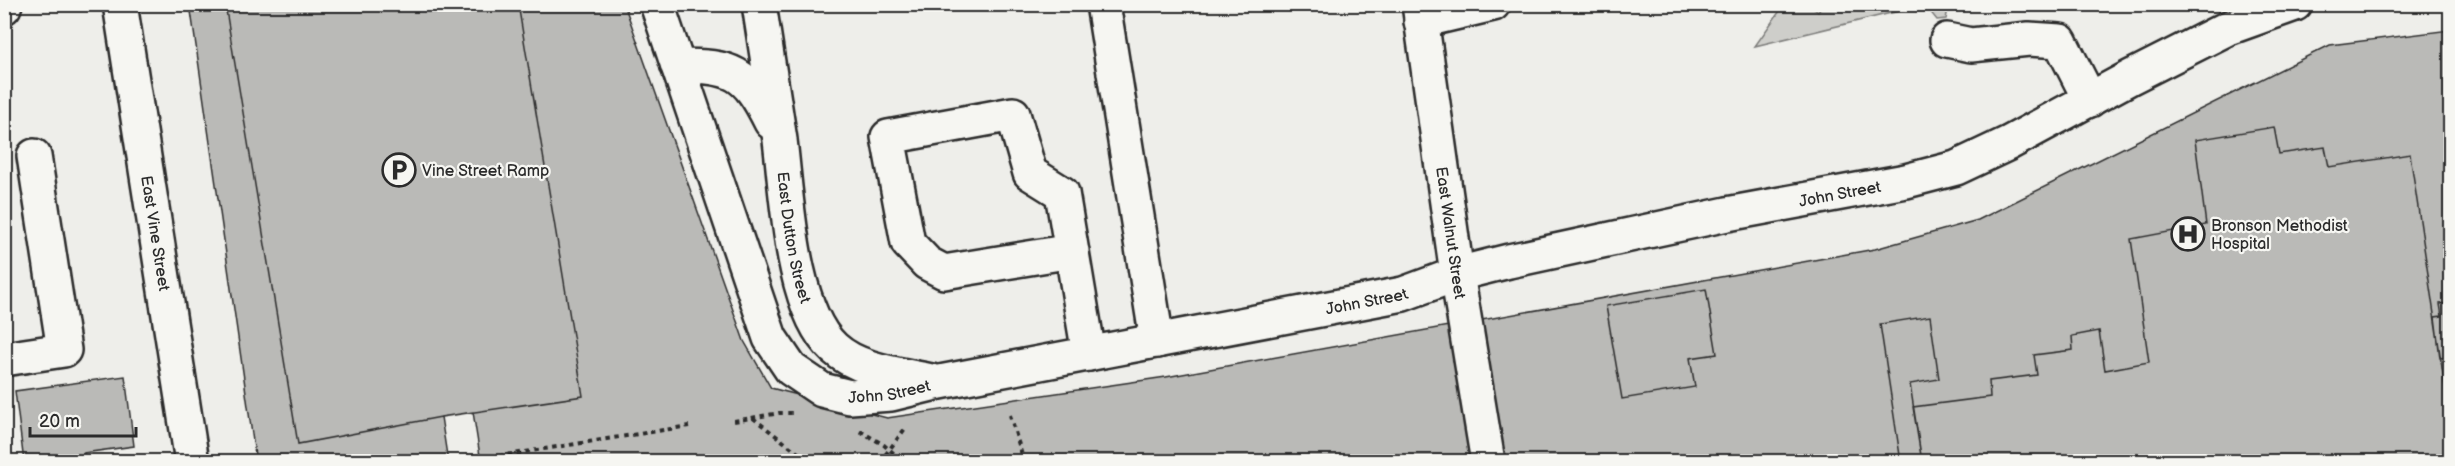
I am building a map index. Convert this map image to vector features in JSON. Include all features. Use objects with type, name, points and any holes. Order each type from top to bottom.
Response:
[{"type":"street","name":"East Vine Street","points":[[120,4],[192,462]]},
{"type":"street","name":"John Street","points":[[657,4],[770,338],[791,369],[822,390],[849,397],[891,394],[940,382],[1403,294],[1457,274],[1727,214],[1906,181],[1956,168],[2009,144],[2228,28],[2295,4]]},
{"type":"street","name":"East Dutton Street","points":[[759,4],[780,140],[791,231],[807,305],[819,332],[834,349],[856,363],[940,382]]},
{"type":"street","points":[[1103,4],[1157,341]]},
{"type":"street","points":[[1420,13],[1493,4]]},
{"type":"street","name":"East Walnut Street","points":[[1420,13],[1457,274],[1488,462]]},
{"type":"street","points":[[1947,40],[1971,45],[2029,39],[2060,41],[2090,100]]},
{"type":"street","points":[[678,66],[712,66],[730,72],[745,81],[758,96],[780,140]]},
{"type":"street","points":[[1072,251],[944,272],[927,263],[908,243],[888,137],[1013,114],[1030,173],[1062,193],[1072,251],[1089,354]]},
{"type":"street","points":[[4,359],[64,350],[34,156]]},
{"type":"path","points":[[1010,415],[1024,462]]},
{"type":"path","points":[[753,418],[810,462]]},
{"type":"path","points":[[880,462],[910,422]]},
{"type":"path","points":[[481,459],[689,426]]},
{"type":"shaded area","points":[[1784,5],[1809,5],[1818,12],[1823,5],[1924,5],[1755,46]]},
{"type":"shaded area","points":[[1925,5],[1944,5],[1946,19],[1937,20]]},
{"type":"building","name":"Bronson Methodist Hospital","points":[[190,4],[624,4],[744,341],[771,388],[887,418],[1166,377],[1875,249],[1978,220],[2330,45],[2450,30],[2450,462],[481,462],[473,412],[441,417],[448,462],[256,462]]},
{"type":"building","name":"Vine Street Ramp","points":[[225,4],[518,4],[583,396],[441,417],[298,444]]},
{"type":"building","points":[[2274,127],[2279,154],[2325,147],[2329,167],[2410,154],[2450,421],[2450,462],[1922,462],[1913,407],[1990,397],[1989,381],[2037,375],[2034,355],[2073,350],[2072,336],[2099,331],[2105,370],[2149,362],[2131,239],[2206,225],[2195,140]]},
{"type":"building","points":[[1706,289],[1717,354],[1690,358],[1695,387],[1622,399],[1606,306]]},
{"type":"building","points":[[2450,303],[2449,369],[2447,357],[2440,358],[2435,317],[2442,316],[2440,304]]},
{"type":"building","points":[[1930,316],[1939,379],[1910,384],[1922,462],[1901,462],[1880,324]]},
{"type":"building","points":[[125,376],[134,446],[84,453],[85,462],[24,462],[15,391]]},
{"type":"place","name":"Vine Street Ramp","points":[[399,170]]},
{"type":"place","name":"Bronson Methodist Hospital","points":[[2188,234]]}]
